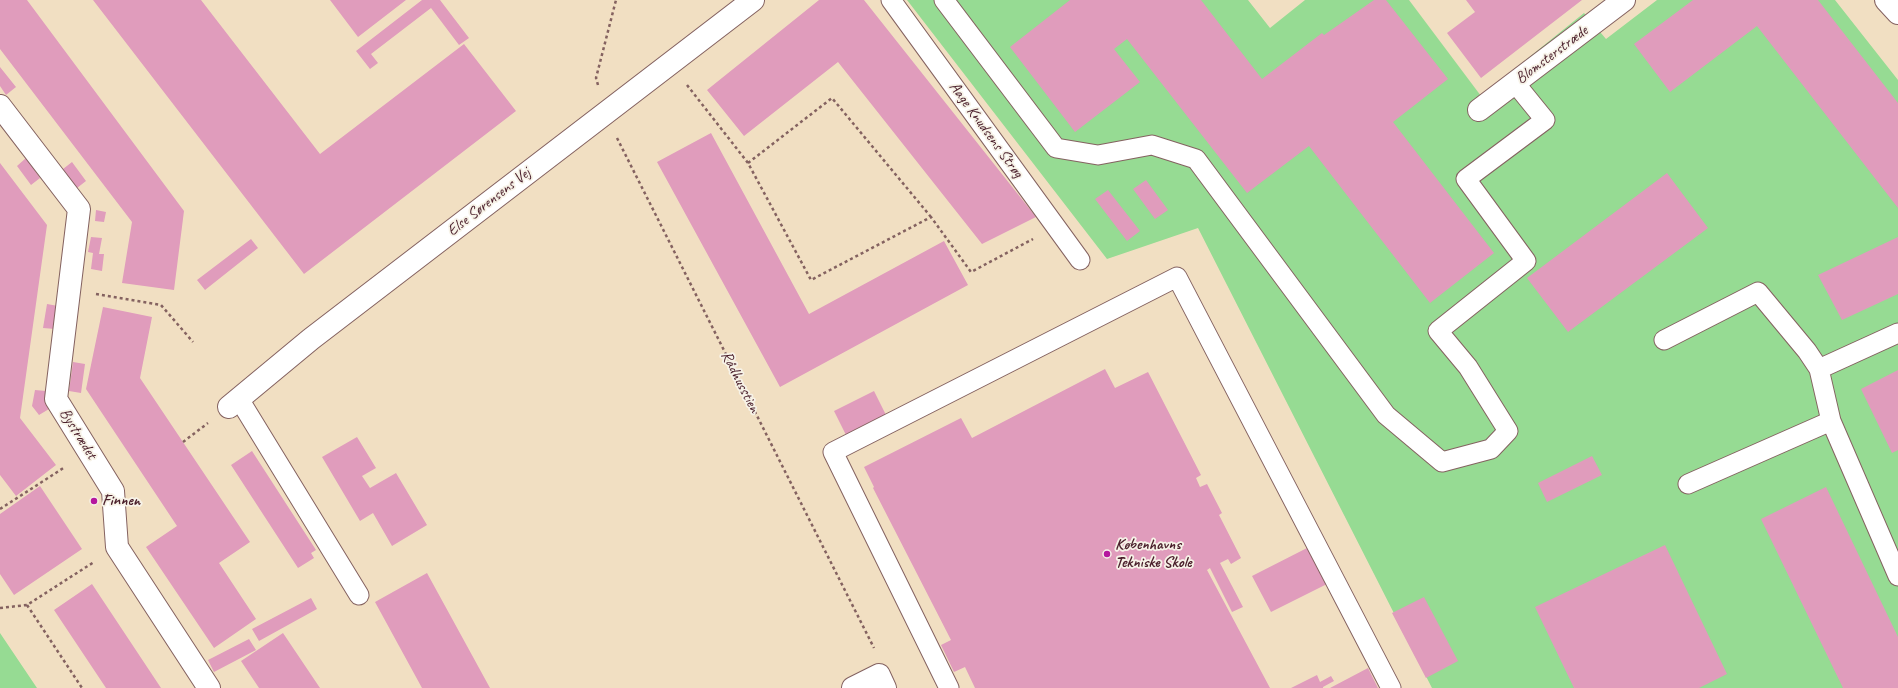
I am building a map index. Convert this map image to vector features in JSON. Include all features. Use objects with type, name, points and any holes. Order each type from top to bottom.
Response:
[{"type":"street","name":"Else Sørensens Vej","points":[[234,403],[311,339],[753,0]]},
{"type":"street","name":"Blomsterstræde","points":[[1479,110],[1624,0]]},
{"type":"street","points":[[1886,0],[1898,14]]},
{"type":"street","name":"Bystrædet","points":[[0,106],[79,209],[56,399],[113,491],[117,548],[209,688]]},
{"type":"street","points":[[853,688],[879,675],[885,688]]},
{"type":"lane","name":"Aage Knudsens Strøg","points":[[891,0],[1080,260]]},
{"type":"lane","points":[[944,0],[1056,148],[1098,154],[1152,145],[1196,159],[1386,416],[1442,462],[1491,449],[1508,431],[1468,367],[1438,331],[1526,261],[1466,179],[1545,120],[1515,83]]},
{"type":"lane","points":[[949,688],[832,452],[1178,277],[1391,688]]},
{"type":"lane","points":[[1664,340],[1758,292],[1807,351],[1818,369],[1831,421],[1898,576]]},
{"type":"lane","points":[[1818,369],[1898,333]]},
{"type":"lane","points":[[234,403],[359,595]]},
{"type":"lane","points":[[1688,484],[1831,421]]},
{"type":"path","name":"Rådhusstien","points":[[616,0],[596,78],[604,113],[875,651]]},
{"type":"path","points":[[671,64],[747,164],[811,280],[931,218]]},
{"type":"path","points":[[747,164],[832,98],[931,218],[971,272],[1056,227]]},
{"type":"path","points":[[69,289],[161,305],[193,342]]},
{"type":"path","points":[[0,510],[89,451]]},
{"type":"path","points":[[0,608],[27,606],[117,548]]},
{"type":"path","points":[[27,606],[82,688]]},
{"type":"green space","points":[[907,0],[1248,0],[1270,28],[1305,0],[1409,0],[1481,96],[1584,13],[1606,39],[1657,0],[1835,0],[1898,80],[1898,688],[1432,688],[1198,228],[1107,259]]},
{"type":"green space","points":[[0,633],[37,688],[0,688]]},
{"type":"building","points":[[0,0],[27,0],[184,211],[174,290],[122,283],[132,222],[0,49]]},
{"type":"building","points":[[93,0],[201,0],[320,154],[464,44],[516,111],[304,274]]},
{"type":"building","points":[[330,0],[406,0],[358,37]]},
{"type":"building","points":[[422,0],[440,0],[469,38],[459,45],[431,8],[371,54],[378,63],[370,69],[356,51]]},
{"type":"building","points":[[819,0],[864,0],[1036,217],[982,244],[838,62],[744,136],[707,90]]},
{"type":"building","points":[[1070,0],[1201,0],[1262,79],[1322,33],[1324,35],[1374,0],[1386,0],[1448,79],[1393,122],[1494,253],[1430,303],[1309,146],[1247,193],[1127,39],[1114,49],[1140,82],[1075,132],[1010,47]]},
{"type":"building","points":[[1466,0],[1582,0],[1481,78],[1447,33],[1475,12]]},
{"type":"building","points":[[1693,0],[1818,0],[1898,103],[1898,208],[1757,26],[1670,92],[1634,44]]},
{"type":"building","points":[[0,67],[16,87],[6,95],[0,86]]},
{"type":"building","points":[[711,133],[809,314],[944,241],[968,285],[780,387],[657,162]]},
{"type":"building","points":[[26,158],[40,178],[31,185],[17,166]]},
{"type":"building","points":[[72,162],[86,181],[77,188],[63,169]]},
{"type":"building","points":[[0,163],[47,225],[20,418],[56,465],[16,496],[0,475]]},
{"type":"building","points":[[1667,173],[1708,228],[1568,332],[1527,278]]},
{"type":"building","points":[[1146,180],[1168,210],[1155,219],[1133,189]]},
{"type":"building","points":[[1108,190],[1140,231],[1127,241],[1095,199]]},
{"type":"building","points":[[96,210],[106,212],[104,222],[95,221]]},
{"type":"building","points":[[91,237],[102,238],[99,254],[104,254],[102,271],[91,269],[93,253],[88,252]]},
{"type":"building","points":[[1898,237],[1898,294],[1842,320],[1818,275]]},
{"type":"building","points":[[251,239],[258,248],[205,290],[197,280]]},
{"type":"building","points":[[47,304],[58,306],[55,329],[43,328]]},
{"type":"building","points":[[103,307],[152,317],[140,378],[250,542],[219,563],[256,619],[214,648],[146,547],[177,526],[86,389]]},
{"type":"building","points":[[73,362],[85,364],[81,393],[69,391]]},
{"type":"building","points":[[1105,369],[1115,388],[1148,372],[1201,475],[1196,478],[1200,487],[1207,484],[1222,513],[1219,515],[1241,558],[1231,564],[1228,559],[1220,563],[1243,607],[1232,612],[1210,568],[1207,570],[1270,688],[975,688],[965,667],[954,672],[941,645],[951,640],[873,488],[874,487],[864,467],[961,418],[972,438]]},
{"type":"building","points":[[1898,370],[1898,450],[1892,453],[1861,389]]},
{"type":"building","points":[[35,390],[46,391],[45,403],[49,409],[39,415],[32,406]]},
{"type":"building","points":[[874,391],[886,415],[846,435],[834,411]]},
{"type":"building","points":[[357,437],[376,468],[362,476],[370,488],[396,473],[427,525],[392,546],[373,513],[360,521],[322,457]]},
{"type":"building","points":[[252,451],[316,550],[311,553],[314,558],[298,568],[231,465]]},
{"type":"building","points":[[1592,456],[1602,475],[1547,502],[1538,483]]},
{"type":"building","points":[[40,486],[82,549],[14,595],[0,574],[0,514]]},
{"type":"building","points":[[1826,487],[1898,637],[1898,688],[1843,688],[1761,519]]},
{"type":"building","points":[[1665,545],[1727,674],[1699,688],[1574,688],[1535,607]]},
{"type":"building","points":[[1309,547],[1327,584],[1271,612],[1252,576]]},
{"type":"building","points":[[427,573],[490,688],[422,688],[375,602]]},
{"type":"building","points":[[92,584],[161,688],[106,688],[54,610]]},
{"type":"building","points":[[1424,597],[1458,661],[1426,678],[1392,613]]},
{"type":"building","points":[[311,598],[317,609],[259,641],[252,629]]},
{"type":"building","points":[[283,633],[320,688],[259,688],[241,661]]},
{"type":"building","points":[[249,639],[256,650],[214,672],[208,660]]},
{"type":"building","points":[[1368,668],[1378,688],[1330,688]]},
{"type":"building","points":[[1317,675],[1320,682],[1331,676],[1334,681],[1323,688],[1291,688]]},
{"type":"place","name":"Finnen","points":[[94,501]]},
{"type":"place","name":"Københavns Tekniske Skole","points":[[1107,554]]}]
